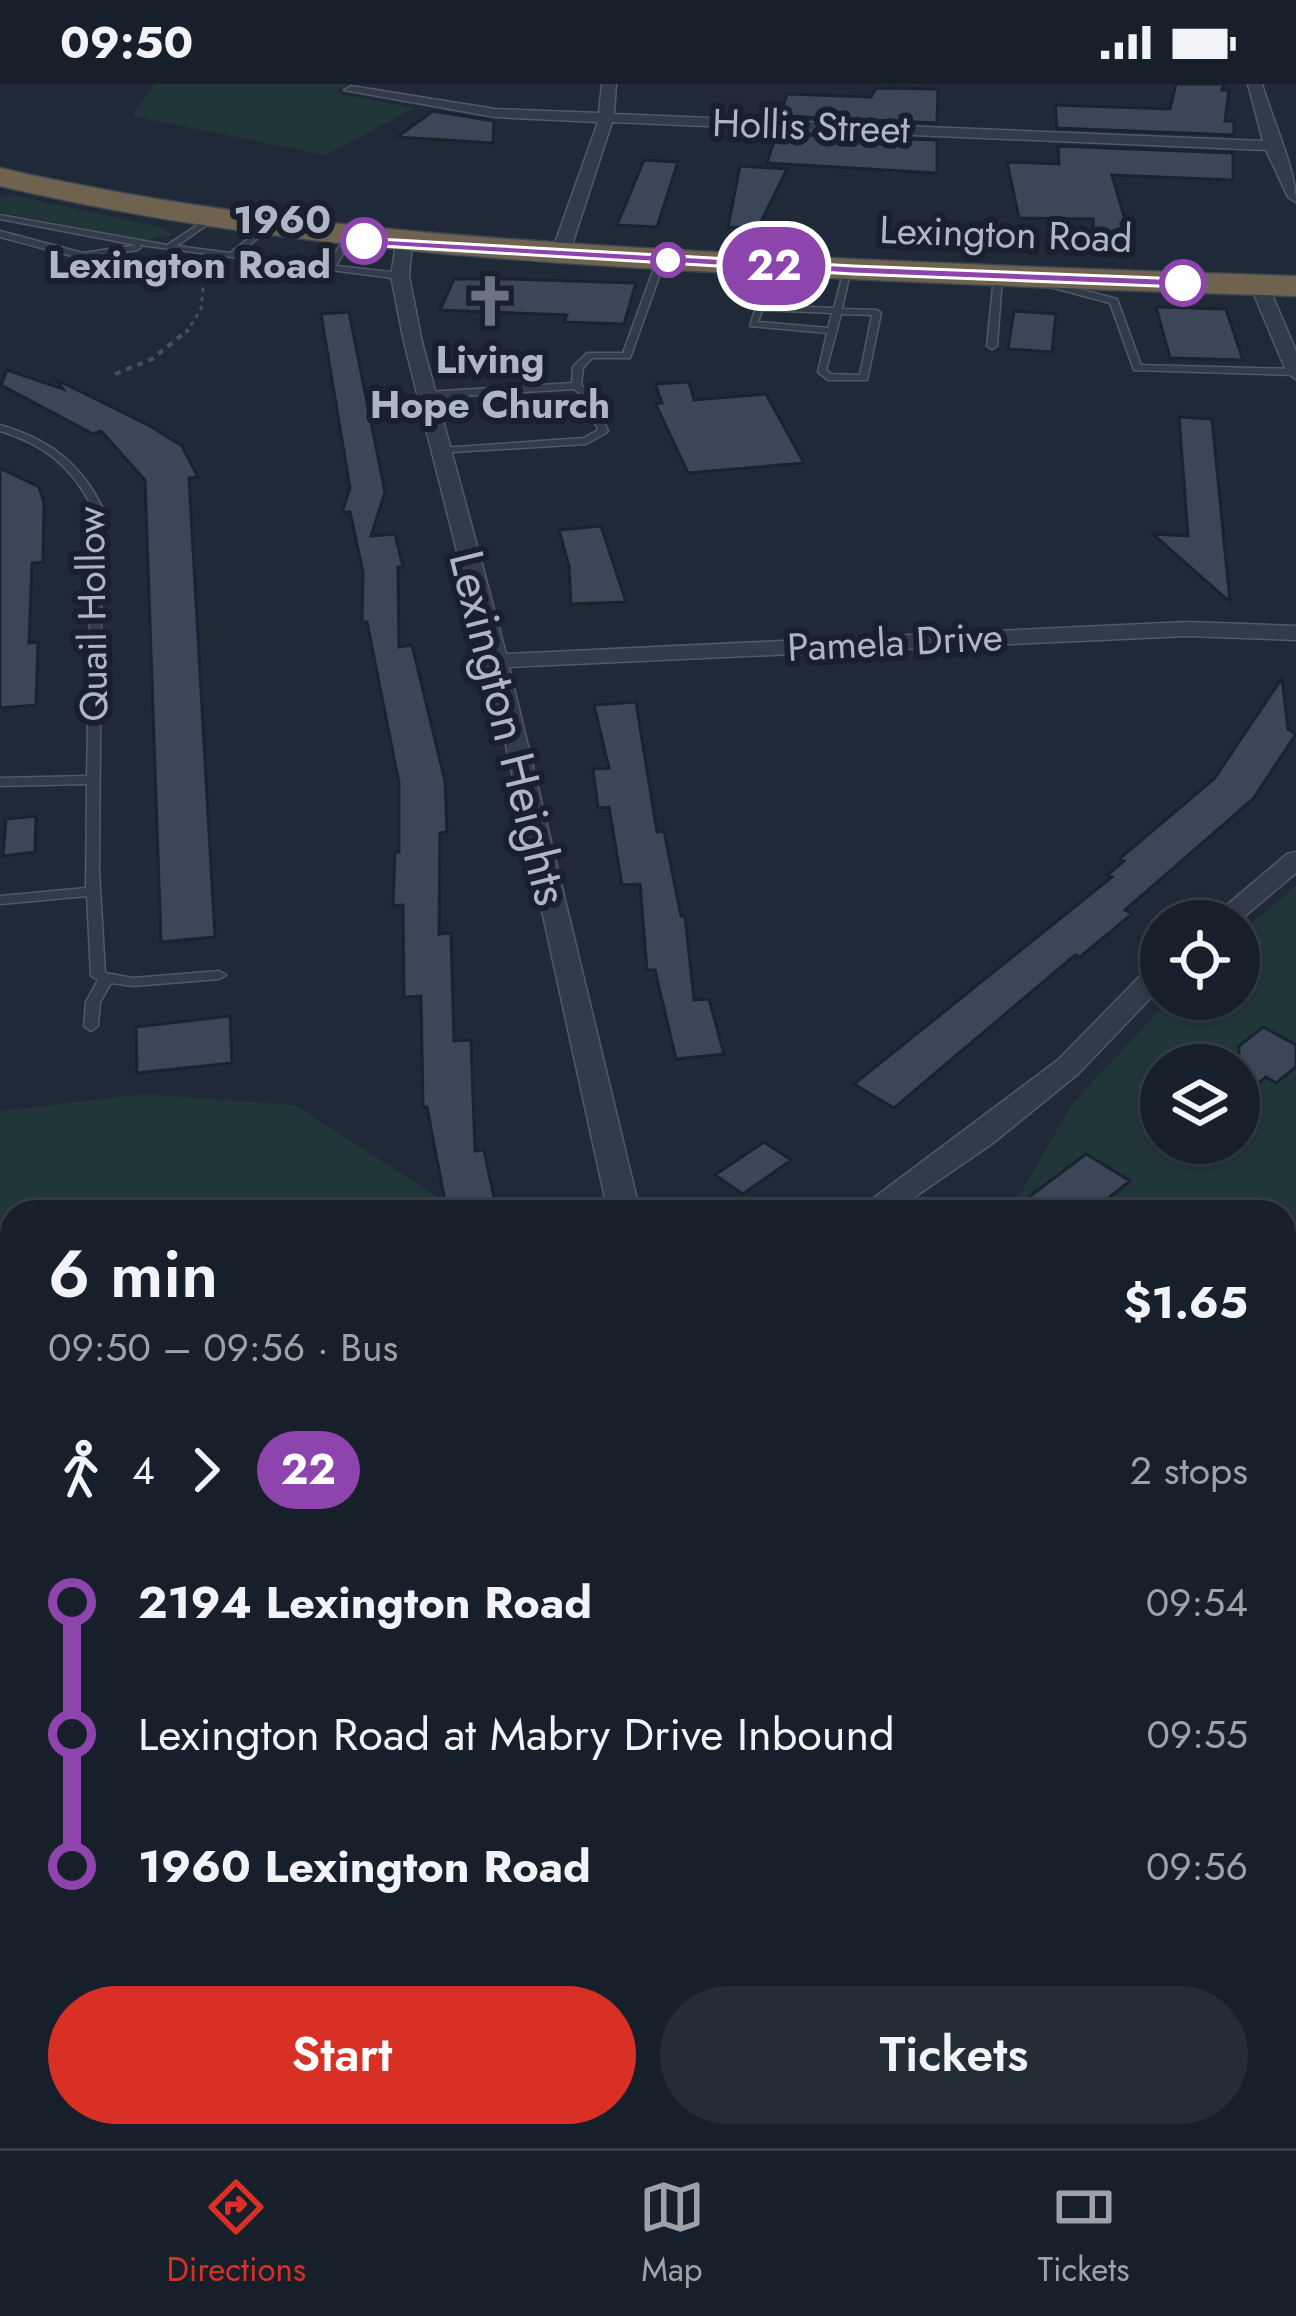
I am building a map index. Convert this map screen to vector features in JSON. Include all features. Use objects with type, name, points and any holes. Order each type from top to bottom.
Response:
[{"type":"highway","name":"Lexington Road","points":[[4,182],[208,238],[262,230],[348,239],[402,260],[560,254],[1010,278],[1296,286]]},
{"type":"street","points":[[560,254],[606,119],[609,84]]},
{"type":"street","points":[[1255,84],[1272,146],[1296,197]]},
{"type":"street","name":"Hollis Street","points":[[352,90],[484,112],[1272,146]]},
{"type":"street","name":"Lexington Heights","points":[[402,260],[441,452],[516,736],[621,1200]]},
{"type":"street","points":[[1259,285],[1290,342],[1296,373]]},
{"type":"street","name":"Pamela Drive","points":[[495,661],[1186,629],[1296,633]]},
{"type":"street","points":[[1247,900],[1296,860]]},
{"type":"street","points":[[889,1200],[982,1136],[1068,1067],[1140,993]]},
{"type":"lane","points":[[0,217],[170,248],[208,238]]},
{"type":"lane","points":[[231,256],[262,230]]},
{"type":"lane","points":[[0,234],[83,256],[149,245]]},
{"type":"lane","points":[[170,248],[208,238]]},
{"type":"lane","points":[[208,238],[231,256],[330,268],[402,260]]},
{"type":"lane","points":[[330,268],[348,239]]},
{"type":"lane","points":[[441,452],[586,442],[603,431],[576,386],[578,367],[590,355],[627,356],[661,260]]},
{"type":"lane","points":[[773,266],[753,324],[832,331]]},
{"type":"lane","points":[[760,307],[837,311],[877,313],[864,378],[828,377],[821,370],[832,331],[837,311],[848,270]]},
{"type":"lane","points":[[992,346],[1010,278],[1114,302],[1137,368],[1296,373]]},
{"type":"lane","points":[[428,395],[576,386]]},
{"type":"lane","name":"Quail Hollow","points":[[0,428],[30,436],[63,455],[88,484],[97,507],[93,891],[95,966],[98,976],[106,979]]},
{"type":"lane","points":[[0,782],[93,780]]},
{"type":"lane","points":[[0,900],[93,891]]},
{"type":"lane","points":[[91,1026],[93,1002],[106,979],[133,982],[219,975]]},
{"type":"path","points":[[115,374],[146,361],[195,326],[204,311],[208,238]]},
{"type":"green space","points":[[155,84],[349,84],[334,93],[415,108],[325,155],[132,116]]},
{"type":"green space","points":[[13,195],[160,227],[173,235],[147,240],[0,212],[0,197]]},
{"type":"green space","points":[[1296,886],[1296,1200],[1017,1200],[1072,1104],[1150,1020],[1260,1020],[1260,916]]},
{"type":"green space","points":[[143,1094],[295,1105],[442,1200],[0,1200],[0,1111]]},
{"type":"building","points":[[1176,84],[1224,84],[1222,90],[1229,90],[1225,121],[1234,121],[1234,135],[1057,128],[1055,105],[1170,109]]},
{"type":"building","points":[[876,88],[938,89],[937,123],[780,116],[787,94],[871,97]]},
{"type":"building","points":[[433,111],[494,121],[493,143],[397,137]]},
{"type":"building","points":[[776,134],[937,140],[937,173],[767,163]]},
{"type":"building","points":[[1058,146],[1233,153],[1233,180],[1112,175],[1126,223],[1121,223],[1124,251],[1095,250],[1093,219],[1019,218],[1007,162],[1059,164]]},
{"type":"building","points":[[644,160],[678,162],[657,227],[617,225]]},
{"type":"building","points":[[740,166],[787,169],[758,228],[728,227]]},
{"type":"building","name":"Living Hope Church","points":[[454,279],[636,283],[624,324],[564,322],[567,315],[440,310]]},
{"type":"building","points":[[1156,307],[1226,309],[1243,360],[1170,358]]},
{"type":"building","points":[[1014,311],[1056,314],[1052,352],[1008,349]]},
{"type":"building","points":[[349,312],[385,492],[371,536],[395,534],[403,567],[398,567],[399,647],[412,645],[445,781],[447,832],[440,833],[439,934],[451,933],[454,1041],[471,1040],[475,1151],[484,1150],[494,1200],[445,1200],[427,1107],[423,1107],[421,996],[404,997],[403,905],[393,906],[399,783],[367,622],[362,622],[363,572],[350,512],[342,512],[350,488],[321,314]]},
{"type":"building","points":[[7,370],[63,389],[57,380],[150,426],[182,446],[198,477],[189,478],[215,937],[161,942],[145,480],[101,431],[93,434],[1,385]]},
{"type":"building","points":[[689,382],[694,400],[766,394],[804,463],[688,473],[655,403],[662,403],[655,384]]},
{"type":"building","points":[[1179,417],[1212,419],[1230,602],[1153,534],[1188,536]]},
{"type":"building","points":[[0,468],[39,487],[44,503],[43,562],[32,563],[29,643],[38,642],[36,705],[0,708]]},
{"type":"building","points":[[601,526],[626,602],[571,604],[569,566],[559,530]]},
{"type":"building","points":[[1282,678],[1288,729],[1296,734],[1253,799],[1125,910],[1132,914],[1080,957],[1075,955],[894,1108],[854,1084],[1112,877],[1107,875],[1124,861],[1119,859],[1214,779]]},
{"type":"building","points":[[636,702],[657,832],[664,831],[681,916],[685,916],[694,1000],[709,999],[724,1054],[676,1059],[655,970],[647,970],[640,884],[622,885],[609,807],[598,808],[593,769],[609,768],[594,705]]},
{"type":"building","points":[[36,816],[35,852],[3,856],[6,819]]},
{"type":"building","points":[[230,1016],[232,1063],[137,1073],[136,1027]]},
{"type":"building","points":[[1263,1027],[1296,1045],[1296,1067],[1276,1083],[1266,1077],[1260,1082],[1260,1044],[1242,1044]]},
{"type":"building","points":[[764,1142],[791,1160],[743,1194],[715,1175]]},
{"type":"building","points":[[1086,1154],[1130,1181],[1106,1200],[1025,1200]]},
{"type":"bus line","name":"22","points":[[364,241],[998,278],[1183,283]]},
{"type":"place","name":"1960 Lexington Road","points":[[364,241]]},
{"type":"place","name":"Living Hope Church","points":[[490,301]]}]
